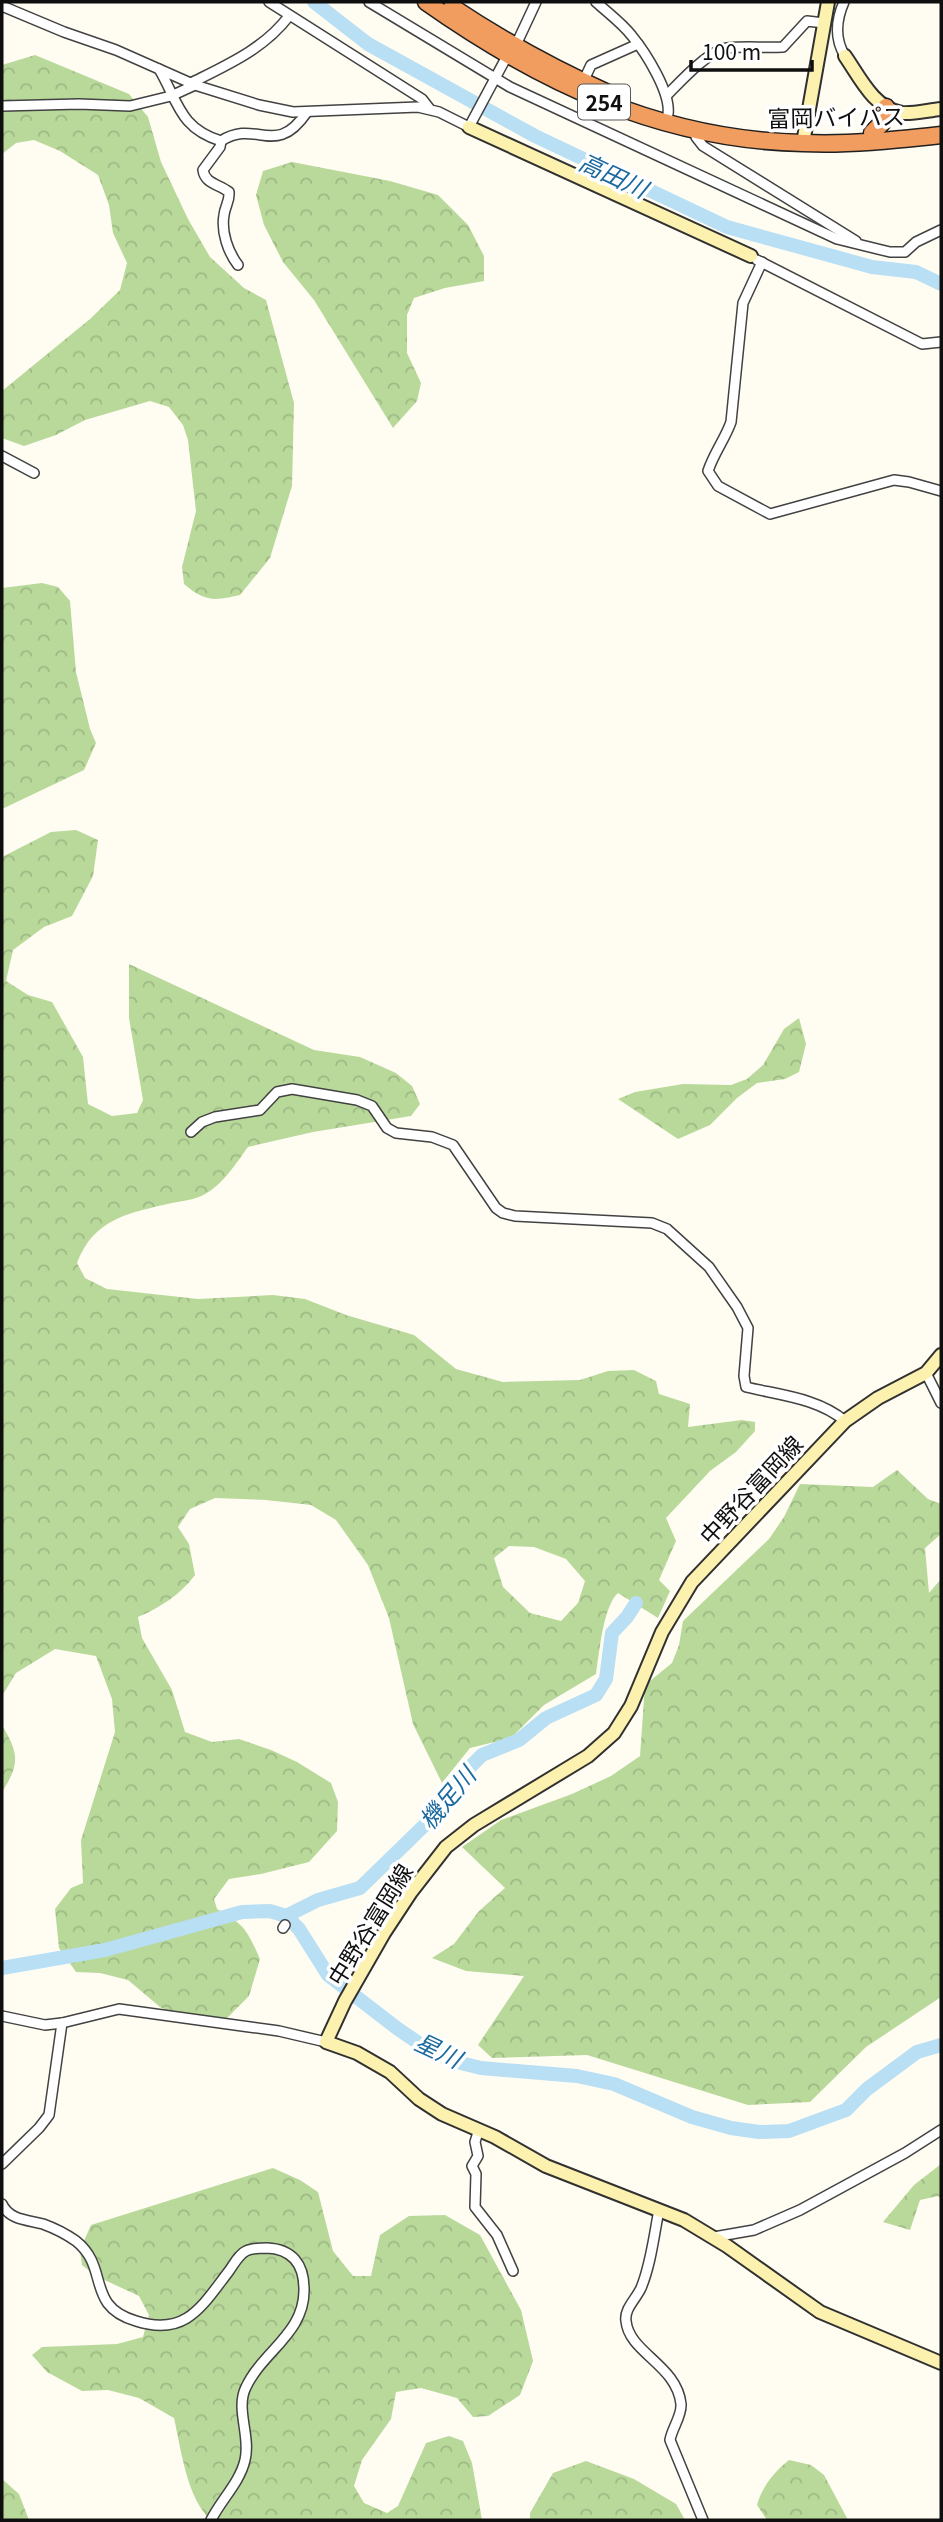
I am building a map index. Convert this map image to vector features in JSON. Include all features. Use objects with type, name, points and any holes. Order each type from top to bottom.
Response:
[{"type":"highway","name":"富岡バイパス","points":[[426,2],[565,86],[646,117],[697,130],[769,142],[941,124]]},
{"type":"highway","name":"富岡バイパス","points":[[444,2],[511,52],[629,101],[668,114],[736,129],[803,139],[872,142],[941,135]]},
{"type":"highway","points":[[872,133],[882,123],[886,107]]},
{"type":"main road","points":[[803,139],[828,2]]},
{"type":"main road","points":[[845,55],[867,88],[886,107],[903,113],[941,109]]},
{"type":"main road","points":[[471,125],[756,259]]},
{"type":"main road","name":"中野谷富岡線","points":[[326,2042],[345,2001],[404,1902],[446,1847],[474,1825],[588,1756],[614,1733],[631,1706],[663,1632],[692,1581],[845,1421],[878,1398],[926,1373],[941,1356]]},
{"type":"main road","points":[[326,2042],[357,2053],[381,2066],[430,2107],[479,2129],[556,2171],[659,2210],[714,2237],[810,2306],[941,2362]]},
{"type":"street","points":[[269,2],[422,99],[429,108]]},
{"type":"street","points":[[369,2],[510,88],[837,239],[890,252],[905,252],[916,242],[941,230]]},
{"type":"street","points":[[2,6],[193,84],[277,110],[307,112],[418,107],[429,108],[471,125],[536,2]]},
{"type":"street","points":[[596,2],[632,35],[638,44],[667,95],[668,114]]},
{"type":"street","points":[[844,2],[837,31],[839,46],[845,55]]},
{"type":"street","points":[[2,106],[130,106],[171,96],[262,44],[277,32],[289,16]]},
{"type":"street","points":[[667,95],[688,74],[718,51],[728,48],[783,47],[807,21],[824,23]]},
{"type":"street","points":[[583,82],[592,65],[638,44]]},
{"type":"street","points":[[159,69],[182,115],[190,123],[221,141]]},
{"type":"street","points":[[221,141],[237,133],[275,137],[281,135],[299,124],[307,112]]},
{"type":"street","points":[[697,130],[696,137],[703,146],[866,247]]},
{"type":"street","points":[[221,141],[220,147],[203,170],[207,180],[229,192],[230,197],[223,216],[230,255],[238,265]]},
{"type":"street","points":[[941,342],[922,344],[756,259],[743,303],[731,422],[726,438],[715,452],[708,471],[718,486],[770,514],[894,480],[941,491]]},
{"type":"street","points":[[2,456],[34,473]]},
{"type":"street","points":[[191,1132],[202,1122],[215,1117],[260,1110],[277,1092],[292,1089],[357,1100],[372,1105],[387,1128],[396,1133],[432,1137],[453,1145],[496,1208],[503,1213],[515,1216],[652,1223],[667,1229],[709,1267],[748,1328],[744,1376],[746,1387],[826,1407],[845,1421]]},
{"type":"street","points":[[926,1373],[941,1403]]},
{"type":"street","points":[[2,2016],[45,2025],[119,2009],[279,2031],[326,2042]]},
{"type":"street","points":[[2,2164],[49,2115],[62,2023]]},
{"type":"street","points":[[479,2129],[475,2142],[478,2156],[471,2166],[477,2174],[475,2207],[497,2235],[513,2271]]},
{"type":"street","points":[[714,2237],[754,2230],[800,2210],[905,2153],[941,2130]]},
{"type":"street","points":[[2,2204],[4,2209],[18,2218],[44,2225],[78,2243],[90,2256],[106,2303],[116,2313],[136,2322],[174,2325],[188,2319],[245,2251],[258,2248],[281,2249],[293,2257],[301,2270],[304,2284],[301,2314],[292,2330],[252,2375],[244,2389],[242,2398],[247,2446],[245,2462],[211,2520]]},
{"type":"street","points":[[659,2210],[642,2288],[625,2314],[626,2325],[633,2341],[669,2375],[680,2398],[681,2407],[670,2440],[703,2520]]},
{"type":"green space","points":[[35,55],[129,94],[148,117],[161,162],[188,219],[210,257],[244,288],[266,300],[294,403],[292,486],[270,558],[240,595],[204,597],[184,584],[182,567],[196,511],[188,440],[183,425],[169,407],[150,401],[85,420],[56,435],[24,446],[2,438],[2,391],[90,319],[120,290],[127,263],[113,233],[109,205],[98,175],[60,151],[34,140],[16,143],[2,154],[2,65]]},
{"type":"green space","points":[[292,162],[390,181],[438,195],[468,225],[484,256],[484,281],[445,288],[414,298],[407,315],[407,353],[421,383],[417,401],[393,428],[314,300],[283,262],[264,225],[256,195],[263,171]]},
{"type":"green space","points":[[42,583],[58,587],[70,601],[76,672],[96,743],[84,770],[2,809],[2,588]]},
{"type":"green space","points":[[76,830],[98,840],[93,876],[72,916],[44,927],[13,950],[6,981],[28,995],[52,1002],[83,1057],[88,1104],[112,1116],[137,1113],[143,1100],[129,1018],[129,964],[314,1050],[360,1057],[396,1073],[412,1086],[420,1104],[411,1116],[313,1132],[248,1147],[227,1176],[207,1193],[128,1215],[103,1227],[84,1248],[77,1263],[85,1278],[107,1289],[198,1299],[273,1295],[305,1299],[346,1315],[414,1335],[456,1369],[503,1382],[580,1380],[608,1371],[634,1370],[656,1381],[659,1394],[690,1404],[688,1427],[742,1420],[755,1422],[755,1431],[736,1452],[710,1471],[666,1518],[676,1541],[659,1580],[670,1591],[658,1618],[618,1593],[605,1619],[596,1674],[544,1705],[511,1738],[470,1748],[442,1783],[413,1724],[389,1618],[368,1565],[336,1520],[311,1505],[266,1500],[215,1498],[190,1509],[178,1527],[189,1544],[195,1575],[170,1600],[138,1617],[142,1638],[172,1690],[185,1732],[212,1742],[239,1739],[271,1750],[331,1783],[338,1802],[337,1831],[309,1862],[229,1879],[214,1899],[217,1909],[244,1929],[260,1959],[249,1996],[222,2023],[194,2024],[160,2007],[128,1980],[100,1973],[76,1972],[59,1948],[55,1909],[71,1888],[83,1883],[81,1840],[115,1732],[112,1699],[96,1656],[55,1649],[16,1673],[2,1696],[2,857],[51,832]],"holes":[[[509,1546],[534,1547],[566,1559],[585,1581],[578,1603],[561,1621],[530,1613],[503,1587],[494,1558]]]},
{"type":"green space","points":[[799,1018],[806,1044],[799,1072],[785,1079],[757,1083],[737,1098],[710,1125],[678,1139],[618,1099],[635,1092],[683,1084],[731,1085],[747,1079],[763,1065],[784,1029]]},
{"type":"green space","points":[[897,1470],[928,1499],[941,1504],[941,1534],[925,1548],[929,1593],[941,1579],[941,1997],[866,2047],[810,2102],[748,2105],[587,2055],[492,2058],[478,2045],[524,1976],[466,1971],[432,1958],[454,1944],[479,1911],[505,1888],[462,1847],[501,1820],[572,1794],[611,1776],[640,1756],[645,1685],[672,1663],[679,1645],[683,1621],[769,1539],[784,1517],[800,1484],[873,1487]]},
{"type":"green space","points":[[2,1725],[12,1744],[15,1759],[12,1774],[2,1792]]},
{"type":"green space","points":[[941,2164],[941,2199],[938,2196],[920,2200],[910,2230],[883,2222],[914,2185]]},
{"type":"green space","points":[[273,2168],[300,2180],[318,2192],[333,2251],[353,2276],[371,2276],[380,2235],[409,2216],[445,2215],[480,2235],[521,2310],[533,2361],[520,2395],[488,2416],[473,2417],[457,2398],[421,2388],[396,2392],[391,2419],[362,2460],[354,2486],[364,2503],[387,2513],[398,2506],[426,2443],[449,2436],[463,2441],[472,2463],[482,2520],[211,2520],[196,2500],[191,2487],[174,2418],[139,2398],[108,2390],[82,2391],[47,2372],[32,2355],[42,2347],[117,2344],[143,2337],[149,2315],[139,2296],[96,2276],[82,2265],[80,2250],[91,2225]]},
{"type":"green space","points":[[789,2460],[811,2465],[824,2475],[848,2520],[767,2520],[757,2505],[759,2498],[769,2480]]},
{"type":"green space","points":[[586,2461],[634,2479],[676,2504],[685,2520],[530,2520],[530,2513],[553,2473]]},
{"type":"green space","points":[[2,2479],[19,2494],[29,2520],[2,2520]]},
{"type":"waterway","name":"高田川","points":[[314,2],[368,44],[535,136],[727,227],[872,267],[916,272],[941,284]]},
{"type":"waterway","name":"機足川","points":[[286,1916],[318,1900],[360,1888],[434,1816],[463,1774],[482,1755],[519,1740],[546,1718],[596,1695],[606,1679],[612,1633],[636,1603]]},
{"type":"waterway","name":"星川","points":[[2,1968],[105,1950],[242,1912],[270,1911],[286,1916],[299,1929],[328,1975],[398,2029],[426,2048],[453,2061],[481,2068],[577,2076],[614,2084],[692,2117],[731,2128],[759,2132],[789,2131],[846,2110],[867,2089],[917,2052],[941,2045]]}]
